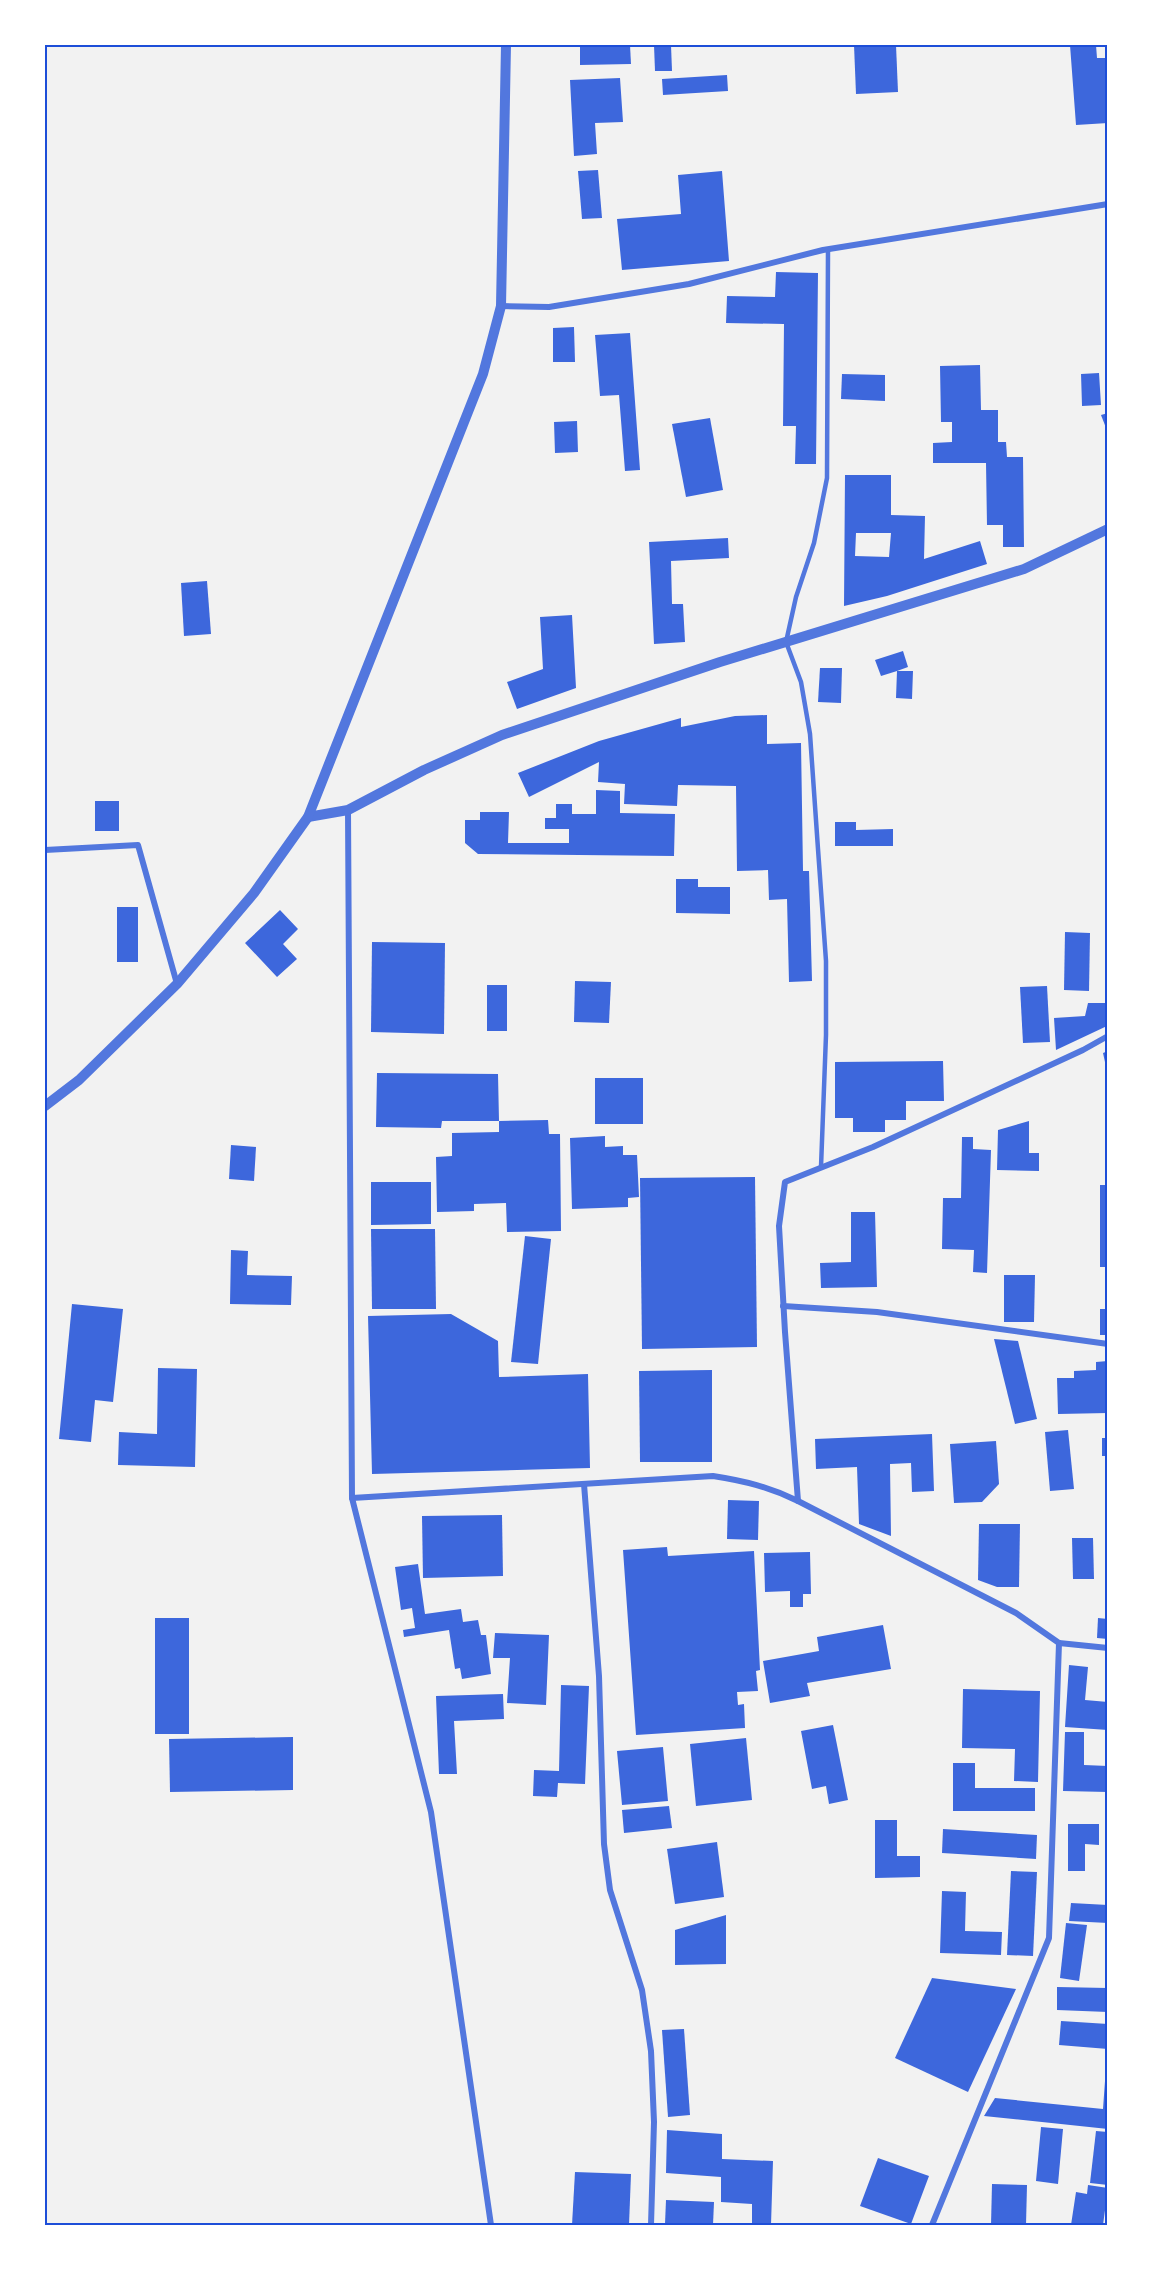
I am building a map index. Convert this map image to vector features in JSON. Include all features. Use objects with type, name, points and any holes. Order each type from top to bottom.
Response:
[{"type":"street","points":[[45,1106],[79,1080],[177,984],[254,893],[308,817],[483,374],[501,306],[506,45]]},
{"type":"street","points":[[501,306],[549,307],[689,284],[828,250],[1108,204]]},
{"type":"street","points":[[308,817],[348,810],[424,770],[502,735],[786,642],[1024,569],[1108,529]]},
{"type":"street","points":[[348,810],[352,1498],[431,1812],[491,2225]]},
{"type":"street","points":[[45,850],[138,844],[177,984]]},
{"type":"street","points":[[798,1501],[779,1226],[785,1182],[884,1142],[1083,1050],[1108,1036]]},
{"type":"street","points":[[783,1306],[910,1316],[1108,1344]]},
{"type":"street","points":[[352,1498],[713,1476],[744,1481],[771,1488],[798,1501],[1016,1613],[1059,1643],[1108,1648]]},
{"type":"street","points":[[584,1484],[599,1676],[603,1844],[610,1890],[642,1990],[651,2050],[654,2122],[651,2225]]},
{"type":"street","points":[[932,2225],[1049,1938],[1059,1643]]},
{"type":"lane","points":[[821,1167],[826,961],[810,734],[801,682],[786,642],[796,597],[814,543],[827,478],[828,250]]},
{"type":"building","points":[[580,45],[630,45],[631,64],[580,65]]},
{"type":"building","points":[[654,45],[671,45],[672,71],[655,71]]},
{"type":"building","points":[[854,45],[896,45],[898,92],[856,94]]},
{"type":"building","points":[[1070,45],[1096,45],[1097,58],[1108,58],[1108,123],[1076,125]]},
{"type":"building","points":[[727,75],[728,91],[663,95],[662,79]]},
{"type":"building","points":[[620,78],[623,122],[595,123],[597,154],[574,156],[570,80]]},
{"type":"building","points":[[598,170],[602,218],[582,219],[578,171]]},
{"type":"building","points":[[722,171],[729,261],[622,270],[617,219],[681,214],[678,175]]},
{"type":"building","points":[[776,272],[818,273],[816,464],[795,464],[796,426],[783,426],[784,324],[726,323],[727,296],[775,297]]},
{"type":"building","points":[[574,327],[575,362],[553,362],[553,328]]},
{"type":"building","points":[[630,333],[640,470],[625,471],[619,395],[600,396],[595,335]]},
{"type":"building","points":[[980,365],[981,410],[998,410],[998,442],[1006,442],[1007,457],[1023,457],[1024,547],[1003,547],[1003,525],[987,525],[986,463],[933,463],[933,443],[952,442],[952,422],[941,422],[940,366]]},
{"type":"building","points":[[1099,373],[1101,405],[1082,406],[1081,374]]},
{"type":"building","points":[[842,374],[885,375],[885,401],[841,399]]},
{"type":"building","points":[[1108,413],[1108,433],[1101,415]]},
{"type":"building","points":[[710,418],[723,490],[686,497],[672,424]]},
{"type":"building","points":[[577,421],[578,452],[555,453],[554,422]]},
{"type":"building","points":[[845,475],[891,475],[891,515],[925,516],[924,559],[980,541],[987,564],[887,596],[844,606]],"holes":[[[856,533],[891,533],[889,557],[855,556]]]},
{"type":"building","points":[[728,538],[729,558],[671,561],[672,604],[683,604],[685,642],[654,644],[649,542]]},
{"type":"building","points":[[207,581],[211,634],[184,636],[181,583]]},
{"type":"building","points":[[572,615],[576,688],[517,709],[507,682],[543,669],[540,617]]},
{"type":"building","points":[[903,651],[908,667],[881,676],[875,660]]},
{"type":"building","points":[[820,668],[842,668],[841,703],[818,702]]},
{"type":"building","points":[[897,671],[913,671],[912,699],[896,698]]},
{"type":"building","points":[[767,715],[767,744],[801,743],[803,871],[809,871],[812,981],[789,982],[787,899],[769,900],[768,870],[737,871],[736,786],[678,785],[677,806],[624,804],[625,784],[598,782],[599,762],[529,797],[518,773],[599,741],[681,718],[681,727],[735,716]]},
{"type":"building","points":[[596,790],[620,791],[620,813],[675,814],[674,856],[478,854],[465,843],[465,820],[480,820],[480,812],[509,812],[508,843],[569,843],[569,829],[545,829],[545,818],[556,818],[556,804],[572,804],[572,814],[596,814]]},
{"type":"building","points":[[95,801],[119,801],[119,831],[95,831]]},
{"type":"building","points":[[835,822],[856,822],[856,830],[893,829],[893,846],[835,846]]},
{"type":"building","points":[[676,879],[698,879],[698,887],[730,887],[730,914],[676,913]]},
{"type":"building","points":[[117,907],[138,907],[138,962],[117,962]]},
{"type":"building","points":[[280,910],[298,929],[283,944],[297,959],[277,977],[245,943]]},
{"type":"building","points":[[1065,932],[1090,933],[1089,991],[1064,990]]},
{"type":"building","points":[[372,942],[445,943],[444,1034],[371,1032]]},
{"type":"building","points":[[575,981],[611,982],[609,1023],[574,1022]]},
{"type":"building","points":[[487,985],[507,985],[507,1031],[487,1031]]},
{"type":"building","points":[[1047,986],[1050,1042],[1023,1043],[1020,987]]},
{"type":"building","points":[[1088,1003],[1106,1003],[1107,1026],[1056,1050],[1054,1018],[1085,1016]]},
{"type":"building","points":[[1108,1051],[1108,1070],[1107,1071],[1103,1053]]},
{"type":"building","points":[[943,1061],[944,1101],[906,1101],[906,1120],[885,1120],[885,1132],[853,1132],[853,1118],[835,1118],[835,1062]]},
{"type":"building","points":[[377,1073],[498,1074],[499,1121],[442,1121],[441,1128],[376,1127]]},
{"type":"building","points":[[595,1078],[643,1078],[643,1124],[595,1124]]},
{"type":"building","points":[[548,1120],[549,1134],[560,1134],[561,1231],[507,1232],[506,1203],[474,1204],[474,1211],[437,1212],[436,1157],[452,1156],[452,1133],[499,1132],[499,1121]]},
{"type":"building","points":[[1029,1121],[1029,1153],[1039,1153],[1039,1171],[997,1170],[998,1130]]},
{"type":"building","points":[[605,1136],[605,1147],[623,1146],[623,1155],[637,1155],[639,1197],[628,1198],[628,1207],[572,1209],[570,1138]]},
{"type":"building","points":[[962,1137],[973,1137],[973,1149],[991,1150],[987,1273],[973,1272],[974,1250],[942,1249],[943,1198],[961,1198]]},
{"type":"building","points":[[231,1145],[256,1147],[254,1181],[229,1179]]},
{"type":"building","points":[[755,1177],[757,1347],[642,1349],[640,1178]]},
{"type":"building","points":[[371,1182],[431,1182],[431,1224],[371,1225]]},
{"type":"building","points":[[1100,1185],[1108,1185],[1108,1267],[1100,1267]]},
{"type":"building","points":[[851,1212],[875,1212],[877,1287],[821,1288],[820,1263],[851,1262]]},
{"type":"building","points":[[371,1229],[435,1229],[436,1309],[372,1309]]},
{"type":"building","points":[[525,1236],[551,1239],[538,1364],[511,1362]]},
{"type":"building","points":[[231,1250],[248,1251],[247,1275],[292,1276],[291,1305],[230,1304]]},
{"type":"building","points":[[1004,1275],[1035,1275],[1034,1322],[1004,1322]]},
{"type":"building","points":[[72,1304],[123,1309],[113,1402],[95,1400],[91,1442],[59,1439]]},
{"type":"building","points":[[1100,1309],[1108,1309],[1108,1335],[1100,1335]]},
{"type":"building","points":[[451,1314],[498,1341],[499,1377],[588,1374],[590,1468],[372,1474],[368,1316]]},
{"type":"building","points":[[994,1339],[1018,1341],[1037,1419],[1015,1424]]},
{"type":"building","points":[[1108,1361],[1108,1413],[1058,1414],[1057,1378],[1074,1378],[1074,1371],[1096,1370],[1096,1362]]},
{"type":"building","points":[[158,1368],[197,1369],[195,1467],[118,1465],[119,1432],[157,1434]]},
{"type":"building","points":[[712,1370],[712,1462],[640,1462],[639,1371]]},
{"type":"building","points":[[1068,1430],[1074,1489],[1050,1491],[1045,1432]]},
{"type":"building","points":[[932,1434],[934,1491],[912,1492],[911,1463],[890,1464],[891,1536],[859,1524],[857,1467],[816,1469],[815,1439]]},
{"type":"building","points":[[1102,1438],[1108,1438],[1108,1456],[1102,1456]]},
{"type":"building","points":[[996,1441],[999,1484],[982,1502],[954,1503],[950,1444]]},
{"type":"building","points":[[728,1500],[759,1501],[758,1540],[727,1539]]},
{"type":"building","points":[[502,1515],[503,1576],[423,1578],[422,1516]]},
{"type":"building","points":[[979,1524],[1020,1524],[1019,1587],[997,1587],[978,1580]]},
{"type":"building","points":[[1072,1538],[1093,1538],[1094,1579],[1073,1579]]},
{"type":"building","points":[[667,1547],[668,1556],[754,1551],[760,1670],[756,1671],[758,1691],[737,1692],[738,1705],[744,1704],[745,1728],[636,1735],[623,1550]]},
{"type":"building","points":[[810,1552],[811,1594],[803,1594],[803,1607],[790,1607],[790,1591],[765,1592],[764,1553]]},
{"type":"building","points":[[418,1564],[425,1614],[461,1609],[463,1622],[478,1620],[481,1635],[486,1635],[491,1674],[462,1679],[460,1668],[455,1669],[449,1630],[404,1637],[403,1630],[415,1628],[412,1608],[401,1610],[395,1567]]},
{"type":"building","points":[[155,1618],[189,1618],[189,1734],[155,1734]]},
{"type":"building","points":[[1098,1618],[1108,1619],[1108,1639],[1097,1638]]},
{"type":"building","points":[[883,1625],[891,1669],[807,1683],[810,1696],[770,1703],[763,1661],[819,1651],[817,1637]]},
{"type":"building","points":[[495,1633],[549,1635],[546,1705],[507,1703],[510,1658],[493,1658]]},
{"type":"building","points":[[1069,1665],[1088,1667],[1085,1700],[1108,1702],[1108,1730],[1065,1727]]},
{"type":"building","points":[[561,1685],[589,1686],[585,1784],[558,1783],[557,1797],[533,1796],[534,1770],[559,1771]]},
{"type":"building","points":[[963,1689],[1040,1691],[1038,1782],[1014,1781],[1015,1749],[962,1748]]},
{"type":"building","points":[[503,1694],[504,1719],[454,1721],[457,1774],[439,1774],[436,1696]]},
{"type":"building","points":[[833,1725],[848,1800],[829,1804],[826,1786],[812,1789],[801,1731]]},
{"type":"building","points":[[1065,1732],[1084,1732],[1084,1765],[1108,1766],[1108,1792],[1063,1791]]},
{"type":"building","points":[[293,1737],[293,1790],[170,1792],[169,1739]]},
{"type":"building","points":[[746,1738],[752,1800],[696,1806],[690,1744]]},
{"type":"building","points":[[663,1747],[668,1801],[622,1805],[617,1751]]},
{"type":"building","points":[[953,1763],[975,1763],[975,1788],[1035,1788],[1035,1811],[953,1811]]},
{"type":"building","points":[[669,1806],[672,1828],[624,1833],[622,1810]]},
{"type":"building","points":[[875,1820],[897,1820],[897,1856],[920,1856],[920,1877],[875,1878]]},
{"type":"building","points":[[1068,1824],[1099,1824],[1099,1845],[1085,1844],[1085,1871],[1068,1871]]},
{"type":"building","points":[[943,1829],[1037,1835],[1036,1859],[942,1853]]},
{"type":"building","points":[[717,1842],[724,1897],[675,1904],[667,1849]]},
{"type":"building","points":[[1011,1871],[1037,1872],[1033,1956],[1007,1955]]},
{"type":"building","points":[[942,1891],[966,1892],[965,1931],[1002,1932],[1001,1955],[940,1953]]},
{"type":"building","points":[[1071,1903],[1108,1905],[1108,1923],[1069,1921]]},
{"type":"building","points":[[726,1915],[726,1964],[675,1965],[675,1930]]},
{"type":"building","points":[[1066,1923],[1087,1925],[1079,1981],[1060,1978]]},
{"type":"building","points":[[932,1978],[1016,1989],[968,2092],[895,2058]]},
{"type":"building","points":[[1057,1987],[1108,1988],[1108,2012],[1057,2010]]},
{"type":"building","points":[[1061,2021],[1108,2024],[1108,2049],[1059,2045]]},
{"type":"building","points":[[684,2029],[690,2115],[668,2117],[662,2030]]},
{"type":"building","points":[[1106,2067],[1108,2067],[1108,2129],[984,2116],[995,2098],[1103,2109]]},
{"type":"building","points":[[1041,2127],[1063,2129],[1058,2184],[1036,2181]]},
{"type":"building","points":[[667,2130],[722,2134],[722,2159],[773,2161],[771,2225],[752,2225],[752,2204],[721,2202],[721,2177],[666,2173]]},
{"type":"building","points":[[1096,2131],[1108,2132],[1108,2185],[1090,2183]]},
{"type":"building","points":[[878,2158],[929,2176],[911,2224],[860,2206]]},
{"type":"building","points":[[575,2172],[631,2174],[629,2225],[572,2225]]},
{"type":"building","points":[[992,2184],[1027,2185],[1026,2225],[991,2225]]},
{"type":"building","points":[[1088,2185],[1108,2188],[1103,2225],[1071,2225],[1076,2192],[1087,2194]]},
{"type":"building","points":[[666,2200],[714,2202],[713,2225],[665,2224]]}]
